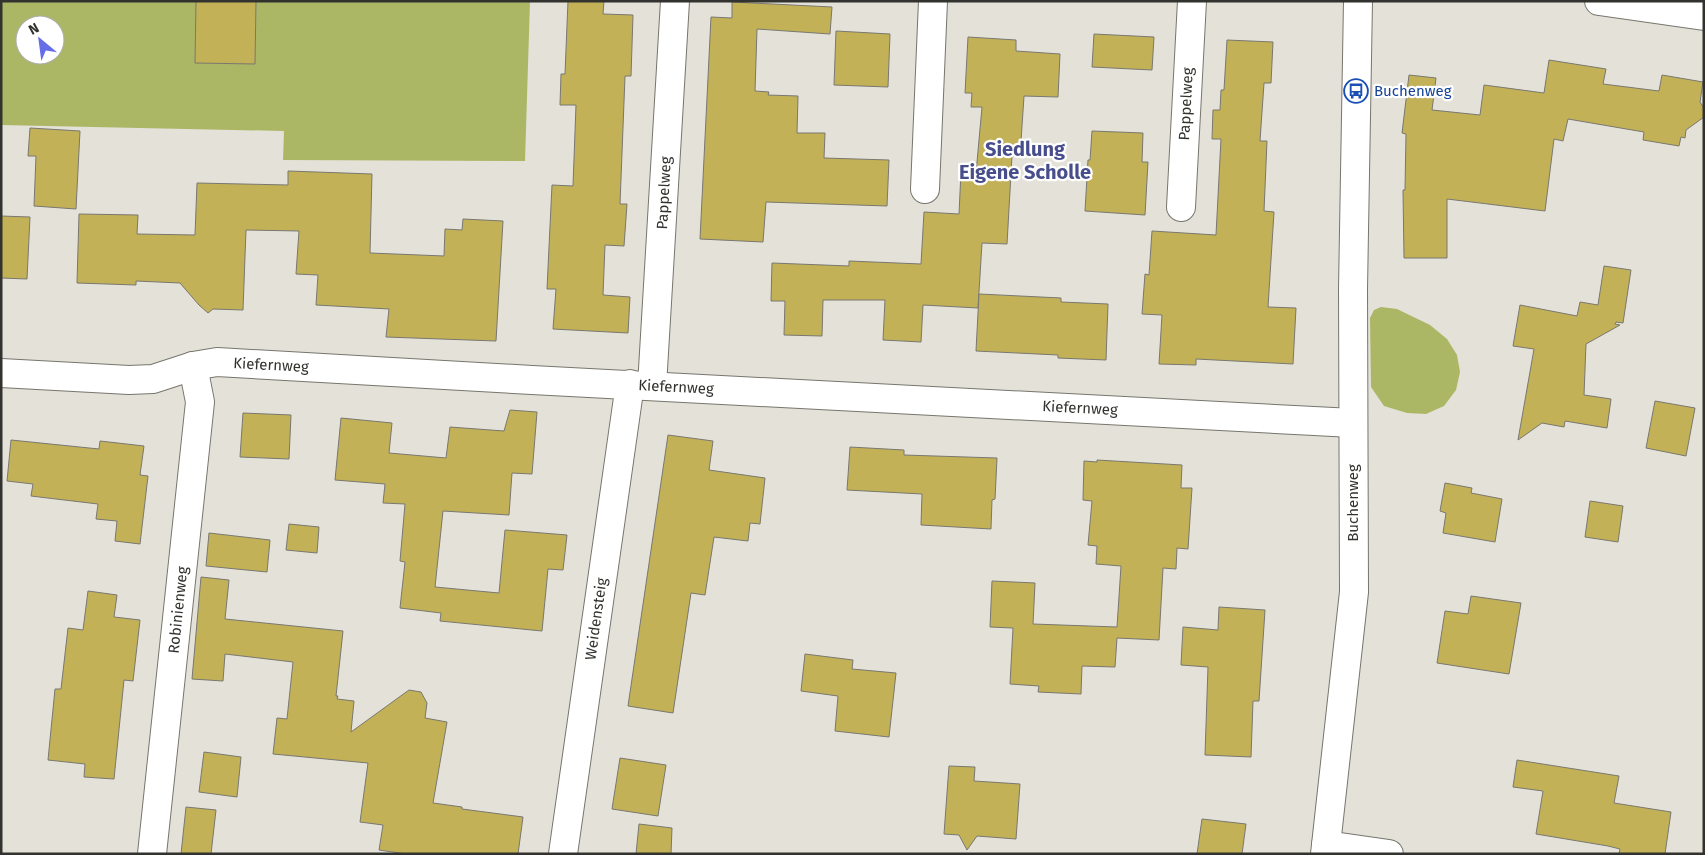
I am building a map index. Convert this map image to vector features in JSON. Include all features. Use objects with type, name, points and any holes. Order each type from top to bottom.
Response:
[{"type":"street","name":"Pappelweg","points":[[641,385],[675,1]]},
{"type":"street","points":[[925,190],[933,1]]},
{"type":"street","name":"Pappelweg","points":[[1181,207],[1192,1]]},
{"type":"street","name":"Buchenweg","points":[[1325,849],[1354,592],[1353,423],[1358,1]]},
{"type":"street","points":[[1599,1],[1704,16]]},
{"type":"street","name":"Kiefernweg","points":[[1,374],[153,379],[193,366],[217,362],[1353,423]]},
{"type":"street","name":"Robinienweg","points":[[152,854],[200,402],[193,366]]},
{"type":"street","name":"Weidensteig","points":[[563,854],[641,385]]},
{"type":"street","points":[[1325,849],[1389,854]]},
{"type":"green space","points":[[1,1],[530,1],[525,161],[283,160],[284,131],[1,125]]},
{"type":"green space","points":[[1381,307],[1397,309],[1430,325],[1447,339],[1457,355],[1460,372],[1456,390],[1444,406],[1426,414],[1407,413],[1384,406],[1371,387],[1370,318],[1374,310]]},
{"type":"building","points":[[196,1],[256,1],[255,64],[195,63]]},
{"type":"building","points":[[568,1],[604,1],[603,14],[633,15],[631,76],[625,76],[620,204],[627,204],[624,246],[605,245],[603,295],[630,297],[628,333],[553,329],[556,289],[547,289],[552,185],[573,186],[576,105],[560,105],[561,74],[565,74]]},
{"type":"building","points":[[732,2],[832,7],[830,34],[757,29],[755,91],[769,92],[768,95],[798,96],[797,133],[825,133],[824,158],[889,160],[887,206],[766,202],[763,242],[700,239],[711,17],[732,18]]},
{"type":"building","points":[[836,31],[890,34],[888,87],[834,85]]},
{"type":"building","points":[[1094,34],[1154,37],[1152,70],[1092,67]]},
{"type":"building","points":[[968,37],[1016,40],[1016,51],[1060,54],[1058,97],[1024,96],[1020,156],[1012,156],[1007,244],[982,243],[978,308],[923,305],[921,342],[883,340],[885,300],[823,300],[822,336],[784,335],[785,301],[771,301],[772,263],[849,266],[849,261],[921,264],[924,212],[959,214],[961,172],[976,173],[982,107],[971,107],[972,93],[965,93]]},
{"type":"building","points":[[1227,40],[1273,42],[1271,83],[1264,83],[1260,141],[1267,141],[1264,211],[1274,212],[1268,307],[1296,308],[1293,364],[1196,359],[1196,365],[1159,364],[1162,315],[1142,314],[1145,274],[1149,275],[1152,231],[1216,235],[1221,139],[1212,139],[1213,110],[1220,110],[1221,90],[1224,90]]},
{"type":"building","points":[[1549,60],[1606,69],[1603,84],[1659,91],[1662,75],[1703,82],[1700,102],[1704,108],[1704,117],[1686,130],[1685,138],[1681,137],[1679,146],[1643,140],[1644,132],[1568,119],[1563,141],[1554,139],[1545,211],[1447,199],[1447,258],[1404,258],[1403,190],[1405,190],[1406,134],[1402,133],[1409,75],[1436,78],[1432,110],[1480,115],[1484,85],[1544,93]]},
{"type":"building","points":[[30,128],[80,131],[76,209],[34,206],[36,156],[28,156]]},
{"type":"building","points":[[1092,131],[1143,133],[1142,162],[1148,162],[1145,215],[1085,211]]},
{"type":"building","points":[[288,171],[372,174],[370,253],[444,256],[445,229],[462,230],[463,219],[503,221],[496,341],[386,337],[389,309],[316,305],[318,275],[296,274],[299,231],[246,230],[243,310],[213,309],[208,313],[180,283],[136,281],[136,285],[77,283],[79,214],[138,215],[137,234],[195,235],[197,183],[288,185]]},
{"type":"building","points":[[1,216],[30,217],[27,279],[1,278]]},
{"type":"building","points":[[1604,266],[1631,270],[1623,323],[1616,322],[1615,324],[1620,325],[1586,344],[1584,395],[1611,399],[1607,428],[1565,421],[1564,427],[1542,423],[1518,440],[1534,349],[1513,346],[1520,305],[1577,316],[1580,302],[1598,305]]},
{"type":"building","points":[[979,294],[1061,298],[1061,302],[1108,304],[1106,360],[1058,358],[1058,355],[976,351]]},
{"type":"building","points":[[1655,401],[1695,408],[1686,456],[1646,448]]},
{"type":"building","points":[[510,410],[537,412],[532,474],[512,473],[509,515],[443,511],[435,587],[499,593],[505,530],[567,535],[563,570],[548,569],[542,631],[440,621],[441,613],[400,608],[405,562],[400,561],[405,504],[383,503],[385,484],[335,480],[341,418],[392,423],[389,453],[446,458],[450,427],[504,431]]},
{"type":"building","points":[[243,413],[291,415],[289,459],[240,457]]},
{"type":"building","points":[[668,435],[713,441],[709,470],[765,478],[760,524],[750,523],[748,541],[714,537],[705,595],[691,593],[673,713],[628,706]]},
{"type":"building","points":[[11,440],[99,449],[100,441],[144,446],[140,475],[148,476],[140,544],[115,541],[117,521],[96,519],[98,504],[31,496],[33,484],[7,481]]},
{"type":"building","points":[[850,447],[904,450],[904,455],[997,458],[991,529],[921,525],[922,494],[847,490]]},
{"type":"building","points":[[1097,460],[1182,465],[1181,488],[1192,488],[1188,549],[1177,548],[1176,569],[1163,568],[1159,640],[1117,638],[1115,667],[1082,666],[1081,694],[1038,692],[1039,686],[1010,684],[1013,628],[990,627],[992,581],[1035,583],[1033,624],[1117,627],[1121,566],[1096,564],[1097,546],[1088,545],[1092,501],[1083,500],[1084,461],[1097,462]]},
{"type":"building","points":[[1445,483],[1472,488],[1471,493],[1502,499],[1495,542],[1443,533],[1446,513],[1440,511]]},
{"type":"building","points":[[1590,501],[1623,506],[1618,542],[1585,537]]},
{"type":"building","points":[[289,524],[319,527],[317,553],[286,550]]},
{"type":"building","points":[[209,533],[270,540],[267,572],[206,566]]},
{"type":"building","points":[[201,577],[229,580],[225,619],[343,631],[336,696],[338,696],[337,699],[354,701],[351,732],[409,690],[421,692],[427,703],[425,718],[447,722],[433,803],[523,817],[518,854],[406,854],[379,850],[383,825],[360,822],[368,763],[273,754],[277,718],[287,719],[293,662],[225,654],[223,681],[192,679]]},
{"type":"building","points":[[88,591],[117,595],[114,617],[140,620],[133,681],[124,680],[114,779],[84,777],[85,764],[48,760],[55,689],[61,689],[68,628],[83,630]]},
{"type":"building","points":[[1471,596],[1521,603],[1509,674],[1437,663],[1445,611],[1468,614]]},
{"type":"building","points":[[1219,607],[1265,610],[1259,701],[1253,701],[1251,757],[1205,755],[1208,667],[1181,665],[1183,627],[1218,630]]},
{"type":"building","points":[[805,654],[853,660],[852,669],[896,673],[889,737],[835,731],[838,696],[801,691]]},
{"type":"building","points":[[204,752],[241,757],[237,797],[199,792]]},
{"type":"building","points":[[620,758],[666,765],[658,816],[612,809]]},
{"type":"building","points":[[1517,760],[1619,776],[1614,803],[1671,812],[1665,854],[1619,854],[1620,849],[1608,846],[1536,834],[1543,791],[1513,787]]},
{"type":"building","points":[[949,766],[975,767],[974,781],[1020,784],[1016,839],[977,836],[967,850],[959,835],[944,834]]},
{"type":"building","points":[[186,807],[216,810],[211,854],[181,854]]},
{"type":"building","points":[[1202,819],[1246,824],[1242,854],[1197,854]]},
{"type":"building","points":[[639,824],[672,828],[671,854],[636,854]]},
{"type":"place","name":"Buchenweg","points":[[1356,91]]},
{"type":"district","name":"Siedlung Eigene Scholle","points":[[1025,160]]}]
